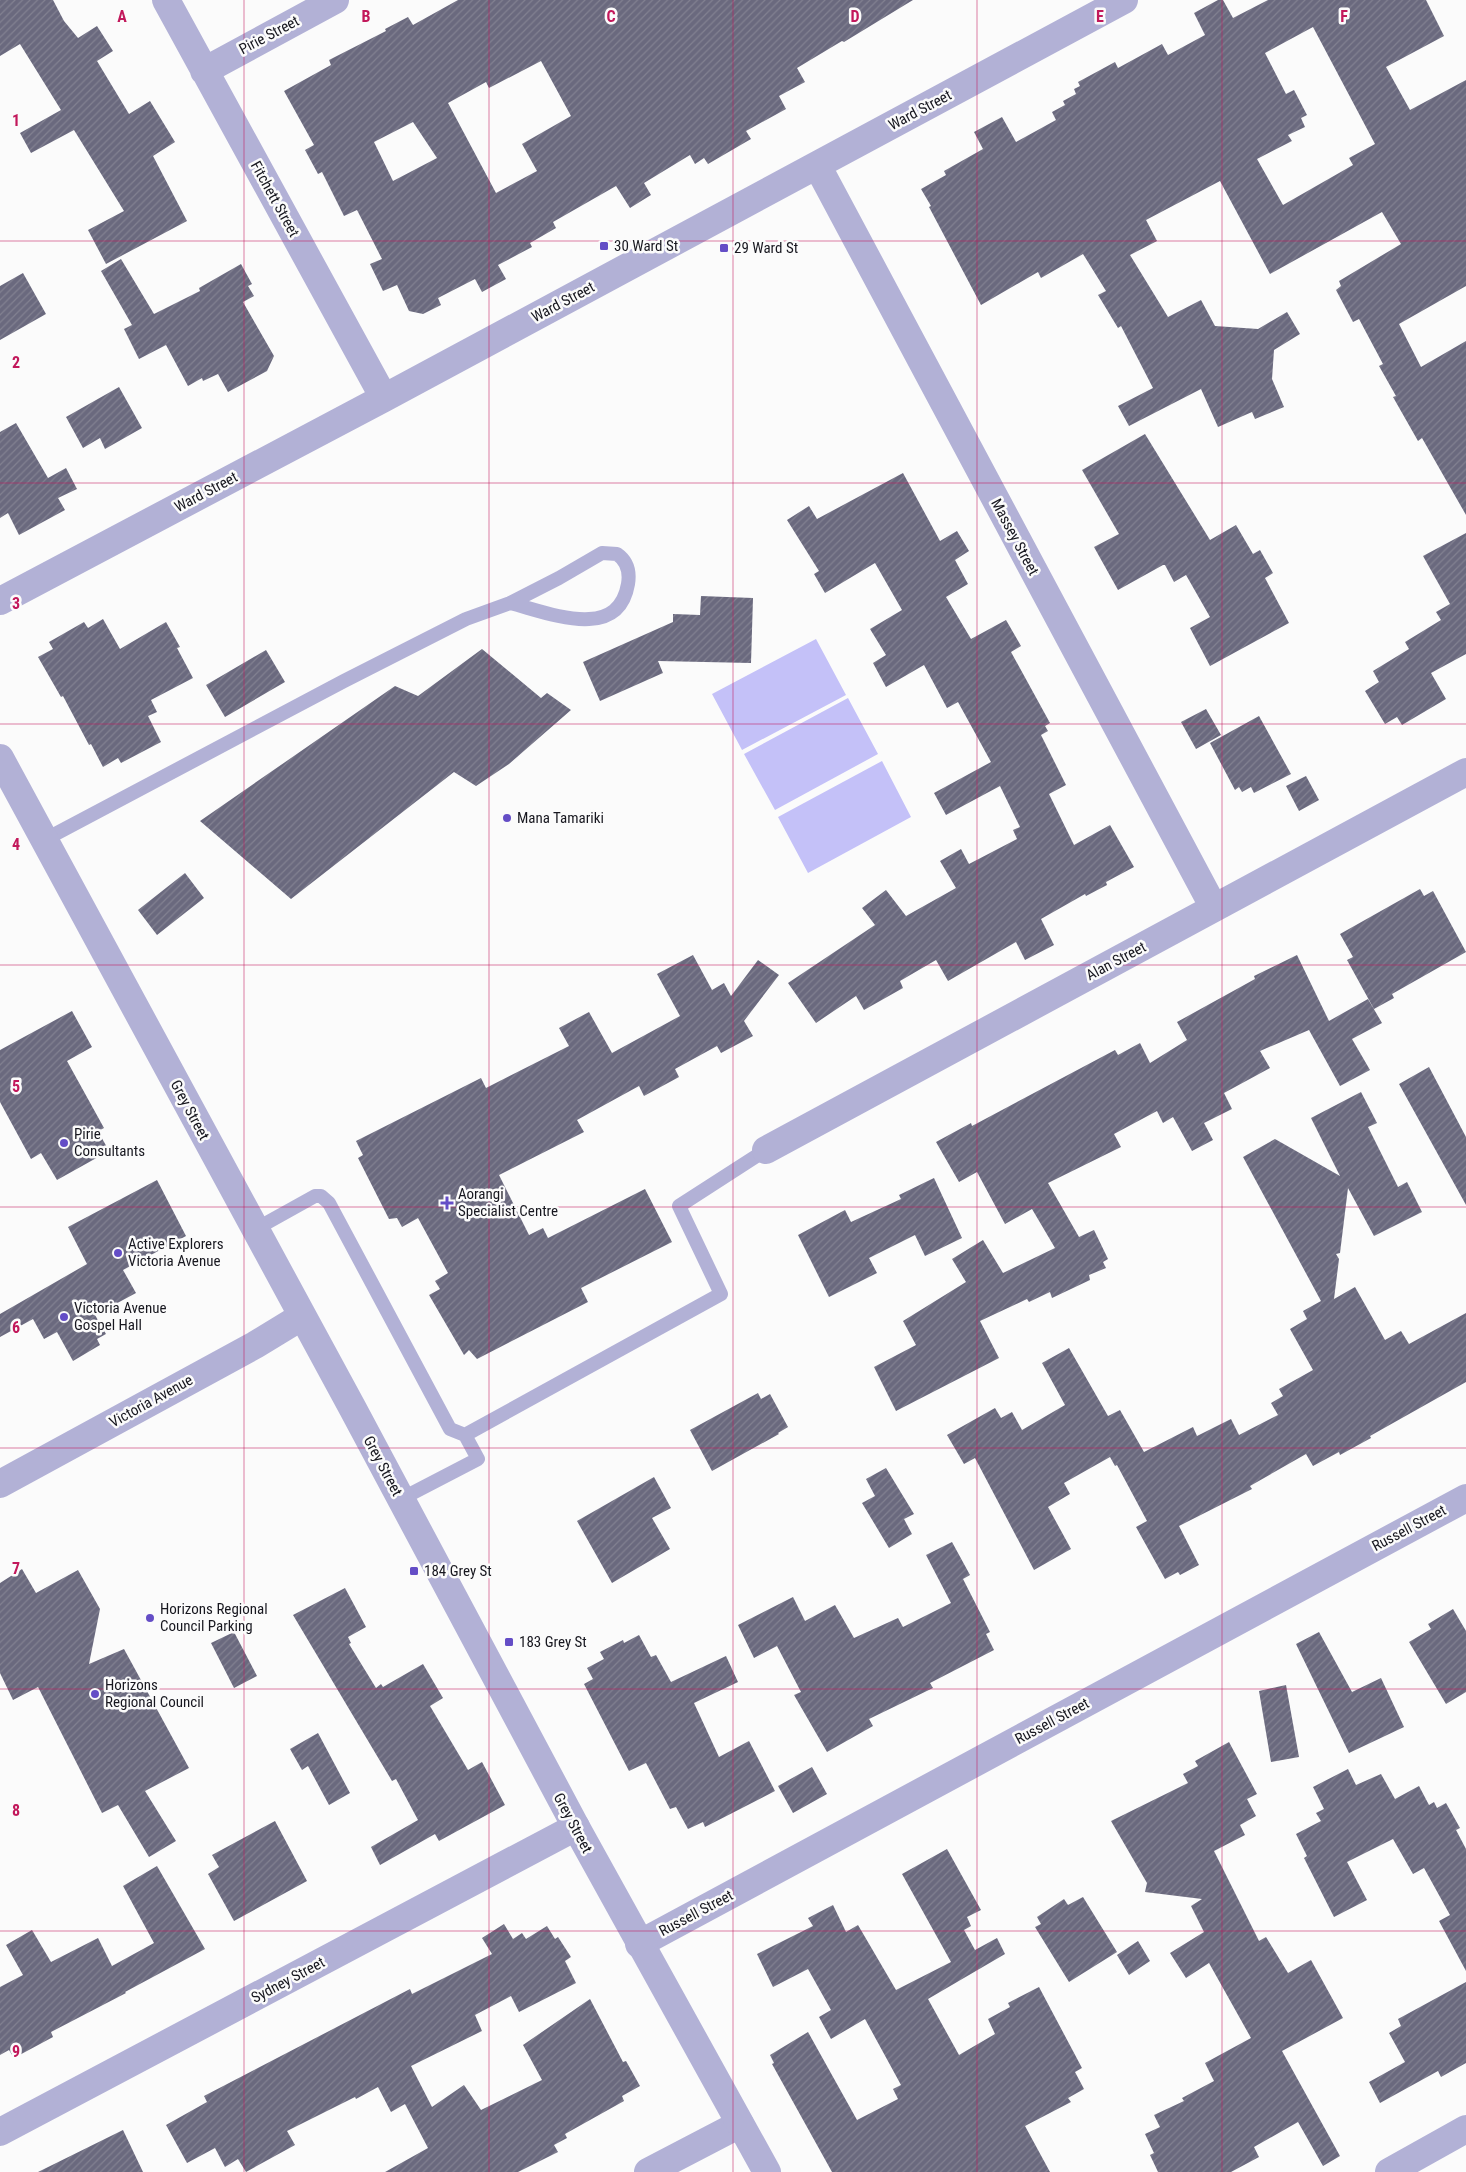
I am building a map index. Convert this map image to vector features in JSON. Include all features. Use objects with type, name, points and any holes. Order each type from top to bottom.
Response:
[{"type":"street","name":"Fitchett Street","points":[[166,0],[384,398]]},
{"type":"street","name":"Pirie Street","points":[[204,71],[335,0]]},
{"type":"street","name":"Ward Street","points":[[0,601],[384,398],[1124,0]]},
{"type":"street","name":"Massey Street","points":[[817,165],[1214,908]]},
{"type":"street","name":"Grey Street","points":[[0,758],[401,1499],[639,1944],[767,2172]]},
{"type":"street","name":"Alan Street","points":[[766,1150],[1466,772]]},
{"type":"street","name":"Victoria Avenue","points":[[0,1484],[302,1317]]},
{"type":"street","name":"Russell Street","points":[[639,1944],[1466,1498]]},
{"type":"street","name":"Sydney Street","points":[[0,2132],[576,1827]]},
{"type":"street","points":[[648,2172],[740,2124]]},
{"type":"street","points":[[1389,2172],[1466,2129]]},
{"type":"lane","points":[[44,840],[344,680],[466,619],[510,603],[602,554],[617,554],[627,565],[628,582],[626,594],[619,606],[602,617],[592,620],[573,619],[510,603]]},
{"type":"lane","points":[[465,1435],[721,1294],[679,1206],[766,1150]]},
{"type":"lane","points":[[254,1230],[315,1196],[321,1196],[329,1204],[450,1429],[465,1435],[478,1459],[401,1499]]},
{"type":"shaded area","points":[[816,639],[846,695],[742,750],[712,694]]},
{"type":"shaded area","points":[[848,698],[878,754],[775,810],[744,754]]},
{"type":"shaded area","points":[[882,761],[911,817],[808,873],[778,817]]},
{"type":"building","points":[[0,0],[53,0],[64,21],[78,38],[97,26],[113,51],[97,61],[129,114],[150,101],[175,142],[153,156],[187,221],[106,264],[88,230],[124,211],[74,130],[31,153],[20,133],[61,110],[20,44],[0,56]]},
{"type":"building","points":[[458,0],[913,0],[797,68],[805,82],[779,96],[786,109],[746,131],[751,139],[708,164],[704,158],[695,164],[690,155],[644,183],[651,195],[630,208],[616,186],[553,222],[556,228],[530,243],[532,247],[498,265],[506,279],[482,292],[475,279],[438,298],[441,305],[423,314],[409,311],[397,285],[383,291],[370,264],[382,259],[357,210],[344,216],[322,172],[318,174],[305,150],[314,145],[284,91],[331,65],[329,60],[386,31],[385,29],[408,17],[413,25]],"holes":[[[541,61],[571,116],[522,144],[537,171],[496,193],[448,103],[486,82],[489,88]],[[413,122],[437,158],[393,181],[374,142]]]},
{"type":"building","points":[[1218,0],[1223,0],[1233,18],[1268,0],[1426,0],[1444,36],[1386,67],[1410,110],[1466,80],[1466,286],[1399,324],[1421,367],[1466,341],[1466,515],[1422,438],[1418,441],[1393,397],[1396,396],[1379,366],[1383,364],[1359,319],[1353,322],[1336,290],[1341,286],[1339,281],[1401,244],[1382,212],[1270,274],[1220,181],[1146,220],[1157,241],[1130,255],[1168,317],[1201,300],[1215,326],[1258,329],[1287,312],[1300,334],[1274,350],[1272,379],[1284,407],[1255,419],[1252,412],[1218,427],[1201,389],[1129,426],[1118,406],[1153,388],[1121,326],[1118,328],[1098,295],[1106,291],[1083,254],[1041,278],[1038,272],[981,305],[921,189],[946,175],[944,171],[983,149],[974,132],[1002,117],[1016,142],[1056,120],[1052,112],[1065,105],[1063,101],[1076,94],[1074,89],[1080,86],[1078,82],[1115,62],[1118,68],[1162,44],[1168,55],[1205,35],[1194,13]],"holes":[[[1313,27],[1375,144],[1349,158],[1353,165],[1283,205],[1257,159],[1292,141],[1288,135],[1305,127],[1301,118],[1307,115],[1294,90],[1286,94],[1265,53]]]},
{"type":"building","points":[[121,259],[154,314],[200,291],[199,288],[241,264],[252,284],[248,286],[254,296],[243,302],[274,356],[267,371],[228,392],[218,374],[203,381],[202,378],[188,386],[166,345],[139,359],[124,329],[132,325],[101,271]]},
{"type":"building","points":[[23,273],[46,314],[0,340],[0,286]]},
{"type":"building","points":[[119,387],[142,428],[105,449],[100,438],[83,448],[66,417]]},
{"type":"building","points":[[16,423],[48,478],[66,468],[77,489],[58,498],[65,510],[19,535],[8,513],[0,518],[0,432]]},
{"type":"building","points":[[1145,434],[1210,540],[1236,525],[1253,554],[1260,550],[1273,573],[1265,578],[1289,623],[1210,666],[1190,628],[1210,617],[1186,575],[1174,582],[1165,565],[1163,565],[1118,590],[1094,547],[1119,534],[1082,470]]},
{"type":"building","points":[[903,473],[940,541],[957,531],[969,551],[955,560],[968,584],[946,597],[971,639],[1006,620],[1021,646],[1011,652],[1050,723],[1045,726],[1048,731],[1041,735],[1066,785],[1049,794],[1074,845],[1110,825],[1134,867],[1106,882],[1107,885],[1086,896],[1085,894],[1041,919],[1054,945],[1025,960],[1016,942],[948,981],[936,960],[900,981],[903,988],[864,1010],[856,996],[816,1023],[788,983],[875,925],[862,908],[886,890],[906,916],[956,888],[940,861],[961,849],[969,864],[1017,839],[1013,830],[1020,827],[1000,786],[946,815],[934,793],[991,762],[958,702],[947,708],[924,665],[886,687],[873,663],[886,655],[870,629],[902,610],[875,563],[825,593],[814,574],[819,571],[787,520],[809,506],[817,519]]},
{"type":"building","points":[[1466,533],[1466,654],[1431,673],[1446,699],[1402,725],[1397,717],[1385,724],[1365,691],[1379,682],[1373,671],[1409,649],[1405,642],[1441,620],[1436,612],[1450,604],[1423,556]]},
{"type":"building","points":[[701,596],[753,598],[751,663],[658,661],[663,673],[600,701],[583,662],[673,622],[673,614],[700,615]]},
{"type":"building","points":[[103,619],[120,649],[166,622],[180,647],[177,648],[193,678],[151,700],[157,712],[148,716],[161,742],[121,763],[118,758],[103,767],[63,696],[61,697],[38,657],[53,649],[49,642],[84,622],[88,628]]},
{"type":"building","points":[[482,649],[541,698],[547,693],[571,710],[509,764],[476,786],[454,772],[291,899],[200,821],[395,686],[418,696]]},
{"type":"building","points":[[266,650],[285,682],[225,717],[206,685]]},
{"type":"building","points":[[1206,709],[1221,735],[1196,749],[1181,722]]},
{"type":"building","points":[[1259,716],[1291,774],[1254,793],[1251,787],[1242,792],[1239,787],[1235,790],[1210,743]]},
{"type":"building","points":[[1306,776],[1319,800],[1299,811],[1286,786]]},
{"type":"building","points":[[185,873],[204,898],[157,935],[138,910]]},
{"type":"building","points":[[1420,889],[1424,896],[1433,891],[1466,952],[1392,994],[1394,998],[1374,1009],[1347,960],[1353,957],[1340,934]]},
{"type":"building","name":"Aorangi Specialist Centre","points":[[693,955],[712,990],[724,983],[731,996],[758,960],[779,975],[744,1021],[753,1036],[721,1053],[717,1046],[675,1069],[679,1077],[644,1096],[639,1086],[577,1120],[584,1132],[499,1175],[529,1235],[543,1228],[548,1238],[645,1189],[672,1242],[581,1288],[588,1302],[477,1359],[469,1350],[464,1355],[429,1295],[440,1289],[435,1281],[448,1273],[418,1218],[402,1227],[397,1218],[389,1219],[358,1158],[363,1155],[356,1141],[481,1078],[486,1088],[569,1046],[559,1028],[589,1012],[612,1053],[680,1016],[657,974]]},
{"type":"building","points":[[1297,955],[1329,1021],[1368,999],[1382,1023],[1352,1039],[1370,1070],[1340,1086],[1309,1030],[1260,1051],[1270,1068],[1224,1093],[1232,1109],[1204,1123],[1213,1140],[1192,1151],[1173,1117],[1163,1123],[1157,1111],[1114,1134],[1121,1147],[1048,1183],[1079,1237],[1094,1230],[1108,1259],[1103,1262],[1106,1268],[1089,1275],[1090,1280],[1052,1298],[1050,1292],[1029,1302],[1027,1299],[980,1321],[999,1358],[896,1411],[874,1367],[916,1345],[903,1321],[966,1282],[952,1259],[983,1240],[1003,1273],[1055,1248],[1032,1209],[1005,1224],[977,1172],[959,1182],[936,1142],[971,1123],[972,1126],[1115,1050],[1118,1055],[1140,1043],[1150,1063],[1187,1040],[1177,1022],[1255,979],[1254,976]]},
{"type":"building","points":[[72,1011],[92,1047],[67,1061],[104,1128],[98,1131],[109,1151],[57,1180],[41,1153],[31,1159],[0,1102],[0,1050]]},
{"type":"building","points":[[1429,1067],[1466,1137],[1466,1205],[1399,1084]]},
{"type":"building","points":[[1361,1092],[1377,1123],[1368,1127],[1398,1187],[1407,1182],[1422,1212],[1374,1236],[1348,1188],[1340,1253],[1336,1254],[1339,1259],[1334,1299],[1355,1287],[1385,1340],[1401,1331],[1409,1344],[1466,1313],[1466,1382],[1340,1455],[1339,1452],[1313,1466],[1306,1454],[1250,1486],[1252,1489],[1179,1526],[1199,1565],[1180,1575],[1178,1572],[1165,1579],[1136,1527],[1147,1521],[1117,1465],[1115,1466],[1110,1457],[1064,1483],[1070,1494],[1048,1507],[1071,1549],[1034,1570],[975,1458],[964,1464],[947,1435],[995,1408],[1001,1418],[1012,1412],[1022,1430],[1065,1405],[1042,1363],[1069,1348],[1108,1416],[1120,1410],[1144,1452],[1193,1427],[1197,1436],[1231,1419],[1239,1435],[1278,1415],[1271,1403],[1283,1396],[1279,1389],[1313,1370],[1290,1329],[1307,1319],[1303,1311],[1321,1301],[1243,1157],[1275,1139],[1340,1176],[1311,1118]]},
{"type":"building","points":[[934,1178],[962,1238],[925,1256],[915,1235],[869,1258],[877,1273],[829,1297],[798,1235],[845,1210],[851,1222],[901,1199],[899,1195]]},
{"type":"building","points":[[157,1180],[186,1236],[123,1270],[136,1293],[95,1315],[106,1334],[97,1339],[100,1345],[73,1361],[57,1332],[44,1339],[33,1319],[0,1337],[0,1314],[87,1264],[68,1227]]},
{"type":"building","points":[[758,1393],[761,1399],[770,1394],[788,1427],[779,1434],[712,1471],[690,1430]]},
{"type":"building","points":[[886,1468],[914,1514],[904,1519],[912,1534],[889,1548],[862,1503],[875,1496],[866,1479]]},
{"type":"building","points":[[654,1477],[671,1508],[652,1518],[670,1549],[612,1583],[577,1521]]},
{"type":"building","points":[[952,1542],[970,1575],[963,1579],[990,1632],[986,1634],[994,1650],[930,1683],[933,1688],[869,1719],[873,1726],[827,1752],[794,1695],[801,1692],[777,1646],[754,1658],[738,1625],[793,1597],[805,1621],[835,1605],[854,1638],[898,1618],[903,1627],[951,1603],[926,1555]]},
{"type":"building","name":"Horizons Regional Council","points":[[22,1569],[36,1593],[78,1570],[100,1609],[89,1664],[124,1649],[189,1768],[145,1791],[176,1841],[149,1857],[118,1805],[102,1813],[38,1687],[13,1700],[0,1673],[0,1583]]},
{"type":"building","points":[[345,1588],[366,1627],[348,1637],[351,1643],[349,1644],[376,1688],[381,1684],[383,1687],[423,1664],[443,1698],[430,1706],[468,1770],[482,1762],[505,1805],[439,1841],[435,1834],[380,1865],[371,1847],[418,1820],[396,1779],[392,1781],[293,1615]]},
{"type":"building","points":[[1453,1609],[1466,1631],[1466,1692],[1446,1704],[1409,1642],[1431,1629],[1428,1624]]},
{"type":"building","points":[[234,1632],[257,1676],[234,1688],[211,1643]]},
{"type":"building","points":[[1319,1632],[1352,1692],[1381,1678],[1404,1727],[1349,1753],[1296,1644]]},
{"type":"building","points":[[639,1635],[651,1657],[656,1655],[671,1682],[726,1656],[738,1682],[694,1703],[719,1757],[749,1741],[775,1791],[705,1827],[703,1822],[688,1829],[676,1807],[670,1809],[646,1763],[629,1771],[584,1684],[593,1679],[587,1668],[604,1659],[600,1652],[623,1640],[624,1643]]},
{"type":"building","points":[[1286,1685],[1299,1757],[1271,1762],[1259,1691]]},
{"type":"building","points":[[318,1733],[350,1793],[329,1805],[308,1766],[302,1770],[290,1749]]},
{"type":"building","points":[[1229,1742],[1257,1794],[1247,1799],[1256,1816],[1240,1825],[1245,1835],[1214,1851],[1259,1941],[1266,1937],[1288,1973],[1311,1960],[1343,2018],[1282,2051],[1340,2156],[1323,2166],[1298,2122],[1254,2147],[1259,2157],[1231,2172],[1158,2172],[1150,2155],[1154,2153],[1145,2134],[1160,2127],[1154,2115],[1184,2101],[1182,2098],[1214,2081],[1205,2063],[1251,2038],[1209,1963],[1186,1978],[1170,1953],[1204,1932],[1191,1906],[1202,1899],[1145,1892],[1147,1883],[1111,1821],[1188,1783],[1183,1774],[1198,1766],[1195,1761]]},
{"type":"building","points":[[812,1767],[827,1794],[793,1813],[778,1786]]},
{"type":"building","points":[[1348,1769],[1356,1785],[1381,1774],[1395,1799],[1419,1786],[1429,1805],[1434,1802],[1437,1808],[1446,1803],[1460,1828],[1456,1830],[1466,1849],[1466,1971],[1439,1921],[1450,1915],[1424,1868],[1413,1874],[1393,1839],[1347,1862],[1367,1900],[1334,1917],[1304,1858],[1307,1856],[1296,1834],[1321,1821],[1316,1813],[1324,1809],[1313,1787]]},
{"type":"building","points":[[275,1821],[307,1881],[234,1921],[208,1874],[219,1867],[212,1855]]},
{"type":"building","points":[[947,1849],[981,1910],[967,1917],[971,1926],[964,1930],[975,1950],[997,1938],[1005,1954],[928,1999],[959,2055],[995,2034],[988,2019],[1010,2007],[1008,2003],[1039,1987],[1082,2068],[1075,2072],[1084,2089],[1068,2098],[1071,2102],[1025,2126],[1050,2172],[832,2172],[772,2064],[774,2063],[770,2055],[808,2032],[857,2120],[898,2099],[893,2089],[901,2085],[865,2019],[831,2039],[819,2017],[831,2010],[808,1969],[773,1987],[757,1954],[813,1926],[808,1918],[833,1905],[846,1932],[858,1925],[896,1990],[951,1962],[902,1874]]},
{"type":"building","points":[[157,1866],[205,1949],[51,2032],[53,2037],[14,2058],[9,2050],[0,2055],[0,1987],[23,1975],[6,1945],[32,1930],[51,1962],[98,1938],[112,1966],[154,1943],[123,1886]]},
{"type":"building","points":[[1083,1897],[1117,1952],[1069,1982],[1035,1927],[1041,1924],[1037,1917],[1064,1899],[1068,1905]]},
{"type":"building","points":[[504,1924],[513,1939],[522,1933],[526,1939],[547,1926],[555,1939],[558,1937],[571,1957],[565,1961],[576,1983],[519,2012],[511,1996],[475,2015],[482,2031],[411,2066],[432,2107],[464,2085],[481,2110],[542,2080],[523,2045],[590,1999],[623,2062],[626,2061],[640,2086],[622,2096],[624,2101],[565,2134],[567,2138],[554,2145],[558,2152],[518,2172],[385,2172],[428,2148],[405,2104],[391,2112],[378,2087],[287,2131],[295,2145],[246,2172],[238,2159],[225,2167],[215,2148],[187,2163],[166,2125],[207,2102],[204,2096],[410,1989],[412,1994],[492,1954],[482,1938]]},
{"type":"building","points":[[1138,1941],[1150,1961],[1129,1975],[1117,1955]]},
{"type":"building","points":[[1466,1982],[1466,2063],[1441,2077],[1438,2071],[1380,2103],[1369,2082],[1405,2062],[1389,2033],[1401,2026],[1398,2019]]},
{"type":"building","points":[[123,2130],[143,2172],[38,2172]]},
{"type":"place","name":"30 Ward St","points":[[604,246]]},
{"type":"place","name":"29 Ward St","points":[[724,248]]},
{"type":"place","name":"Mana Tamariki","points":[[507,818]]},
{"type":"place","name":"Pirie Consultants","points":[[64,1143]]},
{"type":"place","name":"Aorangi Specialist Centre","points":[[447,1203]]},
{"type":"place","name":"Active Explorers Victoria Avenue","points":[[118,1253]]},
{"type":"place","name":"Victoria Avenue Gospel Hall","points":[[64,1317]]},
{"type":"place","name":"184 Grey St","points":[[414,1571]]},
{"type":"place","name":"Horizons Regional Council Parking","points":[[150,1618]]},
{"type":"place","name":"183 Grey St","points":[[509,1642]]},
{"type":"place","name":"Horizons Regional Council","points":[[95,1694]]}]
